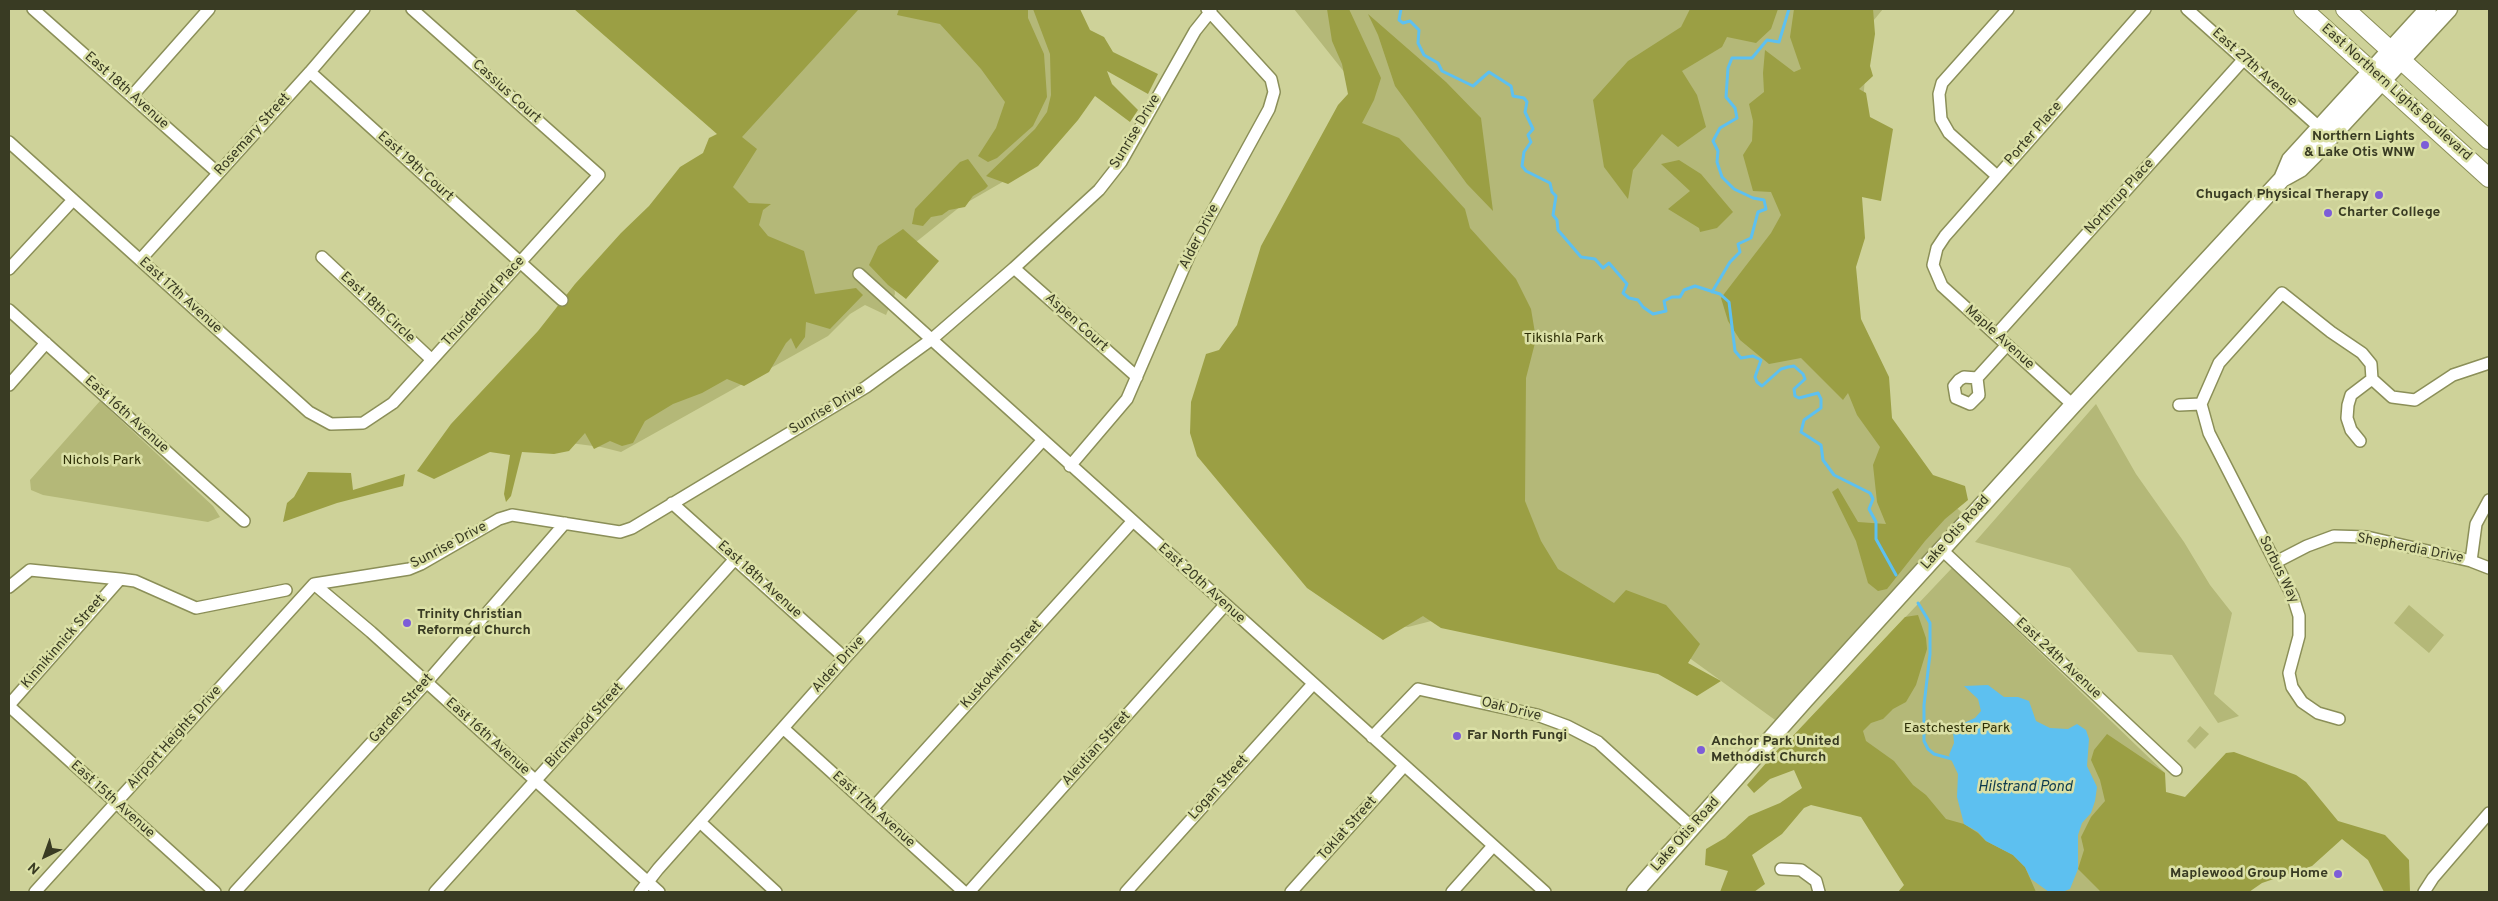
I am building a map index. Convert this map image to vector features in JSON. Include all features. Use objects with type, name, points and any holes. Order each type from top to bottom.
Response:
[{"type":"main road","name":"East Northern Lights Boulevard","points":[[2303,9],[2489,178]]},
{"type":"main road","name":"East Northern Lights Boulevard","points":[[2345,9],[2489,140]]},
{"type":"main road","name":"Lake Otis Road","points":[[2396,56],[2428,9]]},
{"type":"main road","name":"Lake Otis Road","points":[[1635,892],[1805,700],[2073,405],[2282,179],[2307,162],[2396,56],[2449,9]]},
{"type":"main road","name":"Lake Otis Road","points":[[2282,179],[2290,160],[2320,128],[2377,77]]},
{"type":"street","name":"East 18th Avenue","points":[[33,9],[218,173]]},
{"type":"street","points":[[132,96],[209,9]]},
{"type":"street","name":"Rosemary Street","points":[[140,260],[310,72],[364,9]]},
{"type":"street","name":"Cassius Court","points":[[412,9],[599,175]]},
{"type":"street","points":[[1997,176],[1949,133],[1941,119],[1938,94],[1942,83],[2008,9]]},
{"type":"street","name":"Porter Place","points":[[1933,265],[1936,248],[1944,236],[2145,9]]},
{"type":"street","name":"East 27th Avenue","points":[[2188,9],[2320,128]]},
{"type":"street","name":"Sunrise Drive","points":[[314,584],[409,569],[499,519],[512,515],[620,532],[632,528],[866,387],[932,339],[1014,268],[1099,190],[1121,162],[1195,30],[1209,10]]},
{"type":"street","name":"Alder Drive","points":[[1070,466],[1127,399],[1191,251],[1269,109],[1274,92],[1271,79],[1209,10]]},
{"type":"street","name":"Northrup Place","points":[[1996,335],[2244,59]]},
{"type":"street","name":"East 19th Court","points":[[310,72],[562,300]]},
{"type":"street","name":"East 17th Avenue","points":[[9,142],[309,412],[331,424],[363,423]]},
{"type":"street","name":"Thunderbird Place","points":[[363,423],[393,403],[599,175]]},
{"type":"street","points":[[9,269],[73,200]]},
{"type":"street","name":"East 18th Circle","points":[[322,257],[432,360]]},
{"type":"street","name":"Maple Avenue","points":[[1933,265],[1942,286],[2073,405]]},
{"type":"street","name":"Aspen Court","points":[[1014,268],[1137,377]]},
{"type":"street","name":"East 20th Avenue","points":[[859,274],[1042,441],[1545,892]]},
{"type":"street","points":[[2179,405],[2201,404],[2219,363],[2282,293],[2331,332],[2362,353],[2371,364],[2372,379],[2392,398],[2416,400],[2453,375],[2489,363]]},
{"type":"street","name":"East 16th Avenue","points":[[9,310],[244,521]]},
{"type":"street","points":[[9,385],[46,343]]},
{"type":"street","points":[[1977,378],[2007,345]]},
{"type":"street","points":[[2360,441],[2351,430],[2347,418],[2348,405],[2351,394],[2372,379]]},
{"type":"street","name":"Sorbus Way","points":[[2201,404],[2209,433],[2293,597],[2299,616],[2299,636],[2289,673],[2292,687],[2302,702],[2318,713],[2339,719]]},
{"type":"street","name":"Alder Drive","points":[[640,892],[845,658],[1042,441]]},
{"type":"street","points":[[2471,561],[2476,524],[2489,500]]},
{"type":"street","name":"East 18th Avenue","points":[[672,503],[845,658]]},
{"type":"street","name":"Kuskokwim Street","points":[[872,809],[1132,522]]},
{"type":"street","name":"Garden Street","points":[[235,892],[427,682],[565,523]]},
{"type":"street","name":"Shepherdia Drive","points":[[2276,562],[2306,546],[2334,536],[2367,537],[2471,561],[2489,568]]},
{"type":"street","name":"East 24th Avenue","points":[[1941,549],[2176,770]]},
{"type":"street","name":"Birchwood Street","points":[[435,892],[735,559]]},
{"type":"street","points":[[9,587],[30,570],[120,579],[135,581],[196,608],[286,590]]},
{"type":"street","name":"Kinnikinnick Street","points":[[9,706],[120,579]]},
{"type":"street","name":"East 16th Avenue","points":[[314,584],[372,632],[659,892]]},
{"type":"street","name":"Airport Heights Drive","points":[[35,892],[314,584]]},
{"type":"street","name":"Aleutian Street","points":[[969,892],[1225,605]]},
{"type":"street","name":"Logan Street","points":[[1126,892],[1313,684]]},
{"type":"street","name":"Oak Drive","points":[[1372,737],[1418,689],[1537,715],[1567,726],[1598,742],[1693,828]]},
{"type":"street","name":"East 15th Avenue","points":[[9,706],[215,892]]},
{"type":"street","name":"East 17th Avenue","points":[[783,728],[964,892]]},
{"type":"street","name":"Toklat Street","points":[[1291,892],[1404,766]]},
{"type":"street","points":[[2424,892],[2433,878],[2489,813]]},
{"type":"street","points":[[700,822],[776,892]]},
{"type":"street","points":[[1452,892],[1493,846]]},
{"type":"street","points":[[1781,869],[1801,870],[1816,881],[1819,892]]},
{"type":"green space","points":[[574,9],[864,9],[858,10],[742,137],[757,149],[733,187],[749,203],[771,204],[763,210],[759,225],[768,236],[804,251],[815,294],[856,288],[863,295],[830,329],[806,322],[805,337],[796,349],[791,338],[769,372],[744,386],[727,379],[702,393],[673,404],[645,421],[633,443],[622,446],[610,441],[594,449],[585,433],[569,451],[554,454],[522,452],[511,496],[506,502],[504,494],[510,455],[490,452],[434,479],[417,471],[451,424],[538,331],[575,284],[621,233],[649,206],[680,167],[703,153],[709,138],[717,134]]},
{"type":"green space","points":[[585,9],[1065,9],[1090,95],[1037,162],[961,206],[901,254],[893,274],[895,294],[886,315],[865,305],[850,314],[828,336],[621,452],[601,447],[508,435],[733,141]]},
{"type":"green space","points":[[899,9],[1028,9],[1028,18],[1044,54],[1047,97],[1033,126],[997,158],[988,162],[978,156],[996,128],[1005,102],[981,69],[940,24],[897,15]]},
{"type":"green space","points":[[1033,9],[1080,9],[1090,30],[1104,37],[1113,52],[1158,74],[1148,94],[1107,71],[1112,84],[1138,110],[1130,122],[1095,96],[1078,120],[1038,166],[1008,184],[986,176],[1035,129],[1047,112],[1051,95],[1050,54]]},
{"type":"green space","name":"Tikishla Park","points":[[1294,9],[1883,9],[1869,26],[1851,256],[1855,308],[1908,467],[1965,515],[1782,725],[1677,649],[1443,618],[1408,627],[1373,624],[1361,93]]},
{"type":"green space","points":[[1327,9],[1349,9],[1381,78],[1374,100],[1362,123],[1399,138],[1465,209],[1470,228],[1516,279],[1531,309],[1536,339],[1526,378],[1525,501],[1541,541],[1558,569],[1614,603],[1626,590],[1666,605],[1700,644],[1688,663],[1721,681],[1697,696],[1658,674],[1441,628],[1423,616],[1383,640],[1307,588],[1197,456],[1190,433],[1191,402],[1206,354],[1219,350],[1237,325],[1261,246],[1338,105],[1348,94],[1342,64],[1332,41]]},
{"type":"green space","points":[[1690,9],[1778,9],[1771,29],[1756,43],[1727,37],[1722,47],[1682,71],[1697,95],[1706,127],[1678,147],[1662,134],[1633,170],[1628,199],[1604,167],[1593,100],[1628,61],[1681,27]]},
{"type":"green space","points":[[1794,9],[1873,9],[1875,34],[1870,66],[1873,76],[1859,89],[1866,93],[1870,117],[1893,129],[1881,201],[1862,197],[1865,238],[1856,267],[1861,319],[1889,377],[1892,418],[1933,475],[1965,486],[1968,500],[1945,519],[1887,589],[1878,591],[1868,583],[1856,541],[1832,492],[1838,488],[1858,522],[1886,524],[1877,502],[1873,465],[1880,447],[1857,415],[1848,393],[1843,400],[1801,358],[1769,364],[1740,340],[1728,321],[1721,298],[1771,233],[1781,215],[1771,192],[1753,191],[1743,155],[1752,141],[1753,121],[1749,104],[1764,92],[1765,50],[1794,72],[1801,69],[1790,37]]},
{"type":"green space","points":[[1368,14],[1446,82],[1481,118],[1493,211],[1467,184],[1395,86],[1378,35]]},
{"type":"green space","points":[[968,159],[988,186],[973,196],[965,207],[949,210],[942,215],[931,217],[923,226],[912,224],[915,209],[960,162]]},
{"type":"green space","points":[[1679,160],[1701,174],[1733,212],[1717,228],[1700,232],[1699,228],[1668,209],[1690,191],[1661,164]]},
{"type":"green space","points":[[903,229],[939,261],[906,299],[888,285],[869,265],[878,246]]},
{"type":"green space","name":"Nichols Park","points":[[100,401],[213,506],[220,517],[208,522],[43,495],[31,490],[30,480]]},
{"type":"green space","points":[[2096,404],[2136,474],[2184,542],[2210,585],[2232,613],[2214,694],[2239,716],[2218,723],[2172,655],[2138,652],[2070,568],[1975,542]]},
{"type":"green space","points":[[308,472],[351,473],[353,490],[405,474],[403,486],[337,503],[283,522],[287,503],[294,497]]},
{"type":"green space","name":"Eastchester Park","points":[[1952,568],[2165,773],[2161,790],[2206,892],[1977,892],[1791,738]]},
{"type":"green space","points":[[2409,605],[2444,635],[2429,653],[2394,623]]},
{"type":"green space","points":[[1918,615],[1926,638],[1927,649],[1916,685],[1906,702],[1893,709],[1883,719],[1871,723],[1863,731],[1866,741],[1894,761],[1913,785],[1926,795],[1946,819],[1964,824],[1986,841],[2013,855],[2025,867],[2036,892],[1898,892],[1904,885],[1861,817],[1811,805],[1804,808],[1782,834],[1752,855],[1765,884],[1754,892],[1720,892],[1728,871],[1705,865],[1706,849],[1725,838],[1749,816],[1780,803],[1802,788],[1794,770],[1770,779],[1754,793],[1747,785],[1787,739],[1791,738],[1905,617]]},
{"type":"green space","points":[[2200,726],[2209,734],[2195,749],[2187,741]]},
{"type":"green space","points":[[2107,734],[2165,773],[2166,792],[2185,797],[2226,753],[2234,752],[2296,775],[2306,782],[2338,821],[2385,835],[2409,860],[2410,892],[2384,892],[2368,860],[2342,839],[2312,866],[2262,883],[2249,892],[2101,892],[2078,869],[2084,850],[2081,837],[2091,817],[2105,801],[2100,780],[2091,760],[2094,750]]},
{"type":"water","name":"Hilstrand Pond","points":[[1988,685],[2004,697],[2018,697],[2029,701],[2036,721],[2050,728],[2068,729],[2077,724],[2086,730],[2089,739],[2087,766],[2097,787],[2091,813],[2082,823],[2078,835],[2078,869],[2070,889],[2062,892],[2049,892],[2031,879],[2025,867],[2013,855],[1986,841],[1978,832],[1964,824],[1957,797],[1958,774],[1949,755],[1954,743],[1953,731],[1957,726],[1975,718],[1981,711],[1978,699],[1964,686]]},
{"type":"waterway","points":[[1401,9],[1399,20],[1403,23],[1410,21],[1419,30],[1418,43],[1424,55],[1438,63],[1442,71],[1473,86],[1489,72],[1511,86],[1513,96],[1524,98],[1527,102],[1525,112],[1533,129],[1528,135],[1531,142],[1524,152],[1522,166],[1526,171],[1550,183],[1552,192],[1556,196],[1553,215],[1557,220],[1558,230],[1581,257],[1595,259],[1603,268],[1609,263],[1627,284],[1623,293],[1629,298],[1638,300],[1643,307],[1653,314],[1666,311],[1664,301],[1672,297],[1680,297],[1684,290],[1695,286],[1720,294],[1729,302],[1735,351],[1741,358],[1753,356],[1761,360],[1755,377],[1757,382],[1762,386],[1781,369],[1788,367],[1794,366],[1803,374],[1805,379],[1794,389],[1795,396],[1799,398],[1818,393],[1821,399],[1821,408],[1804,420],[1801,432],[1821,445],[1823,460],[1834,475],[1870,493],[1873,499],[1869,509],[1876,522],[1876,539],[1896,575]]},
{"type":"waterway","points":[[1712,292],[1730,262],[1740,252],[1738,244],[1751,238],[1758,212],[1766,209],[1764,200],[1753,198],[1734,189],[1722,177],[1717,162],[1718,151],[1713,141],[1720,128],[1737,118],[1735,108],[1726,97],[1728,68],[1732,58],[1752,58],[1767,40],[1779,42],[1789,9]]},
{"type":"waterway","points":[[1918,603],[1930,623],[1930,654],[1924,705],[1924,741],[1928,749],[1934,754],[1952,759]]},
{"type":"place","name":"Northern Lights & Lake Otis WNW","points":[[2425,145]]},
{"type":"place","name":"Chugach Physical Therapy","points":[[2379,195]]},
{"type":"place","name":"Charter College","points":[[2328,213]]},
{"type":"place","name":"Trinity Christian Reformed Church","points":[[407,623]]},
{"type":"place","name":"Far North Fungi","points":[[1457,736]]},
{"type":"place","name":"Anchor Park United Methodist Church","points":[[1701,750]]},
{"type":"place","name":"Maplewood Group Home","points":[[2338,874]]}]
